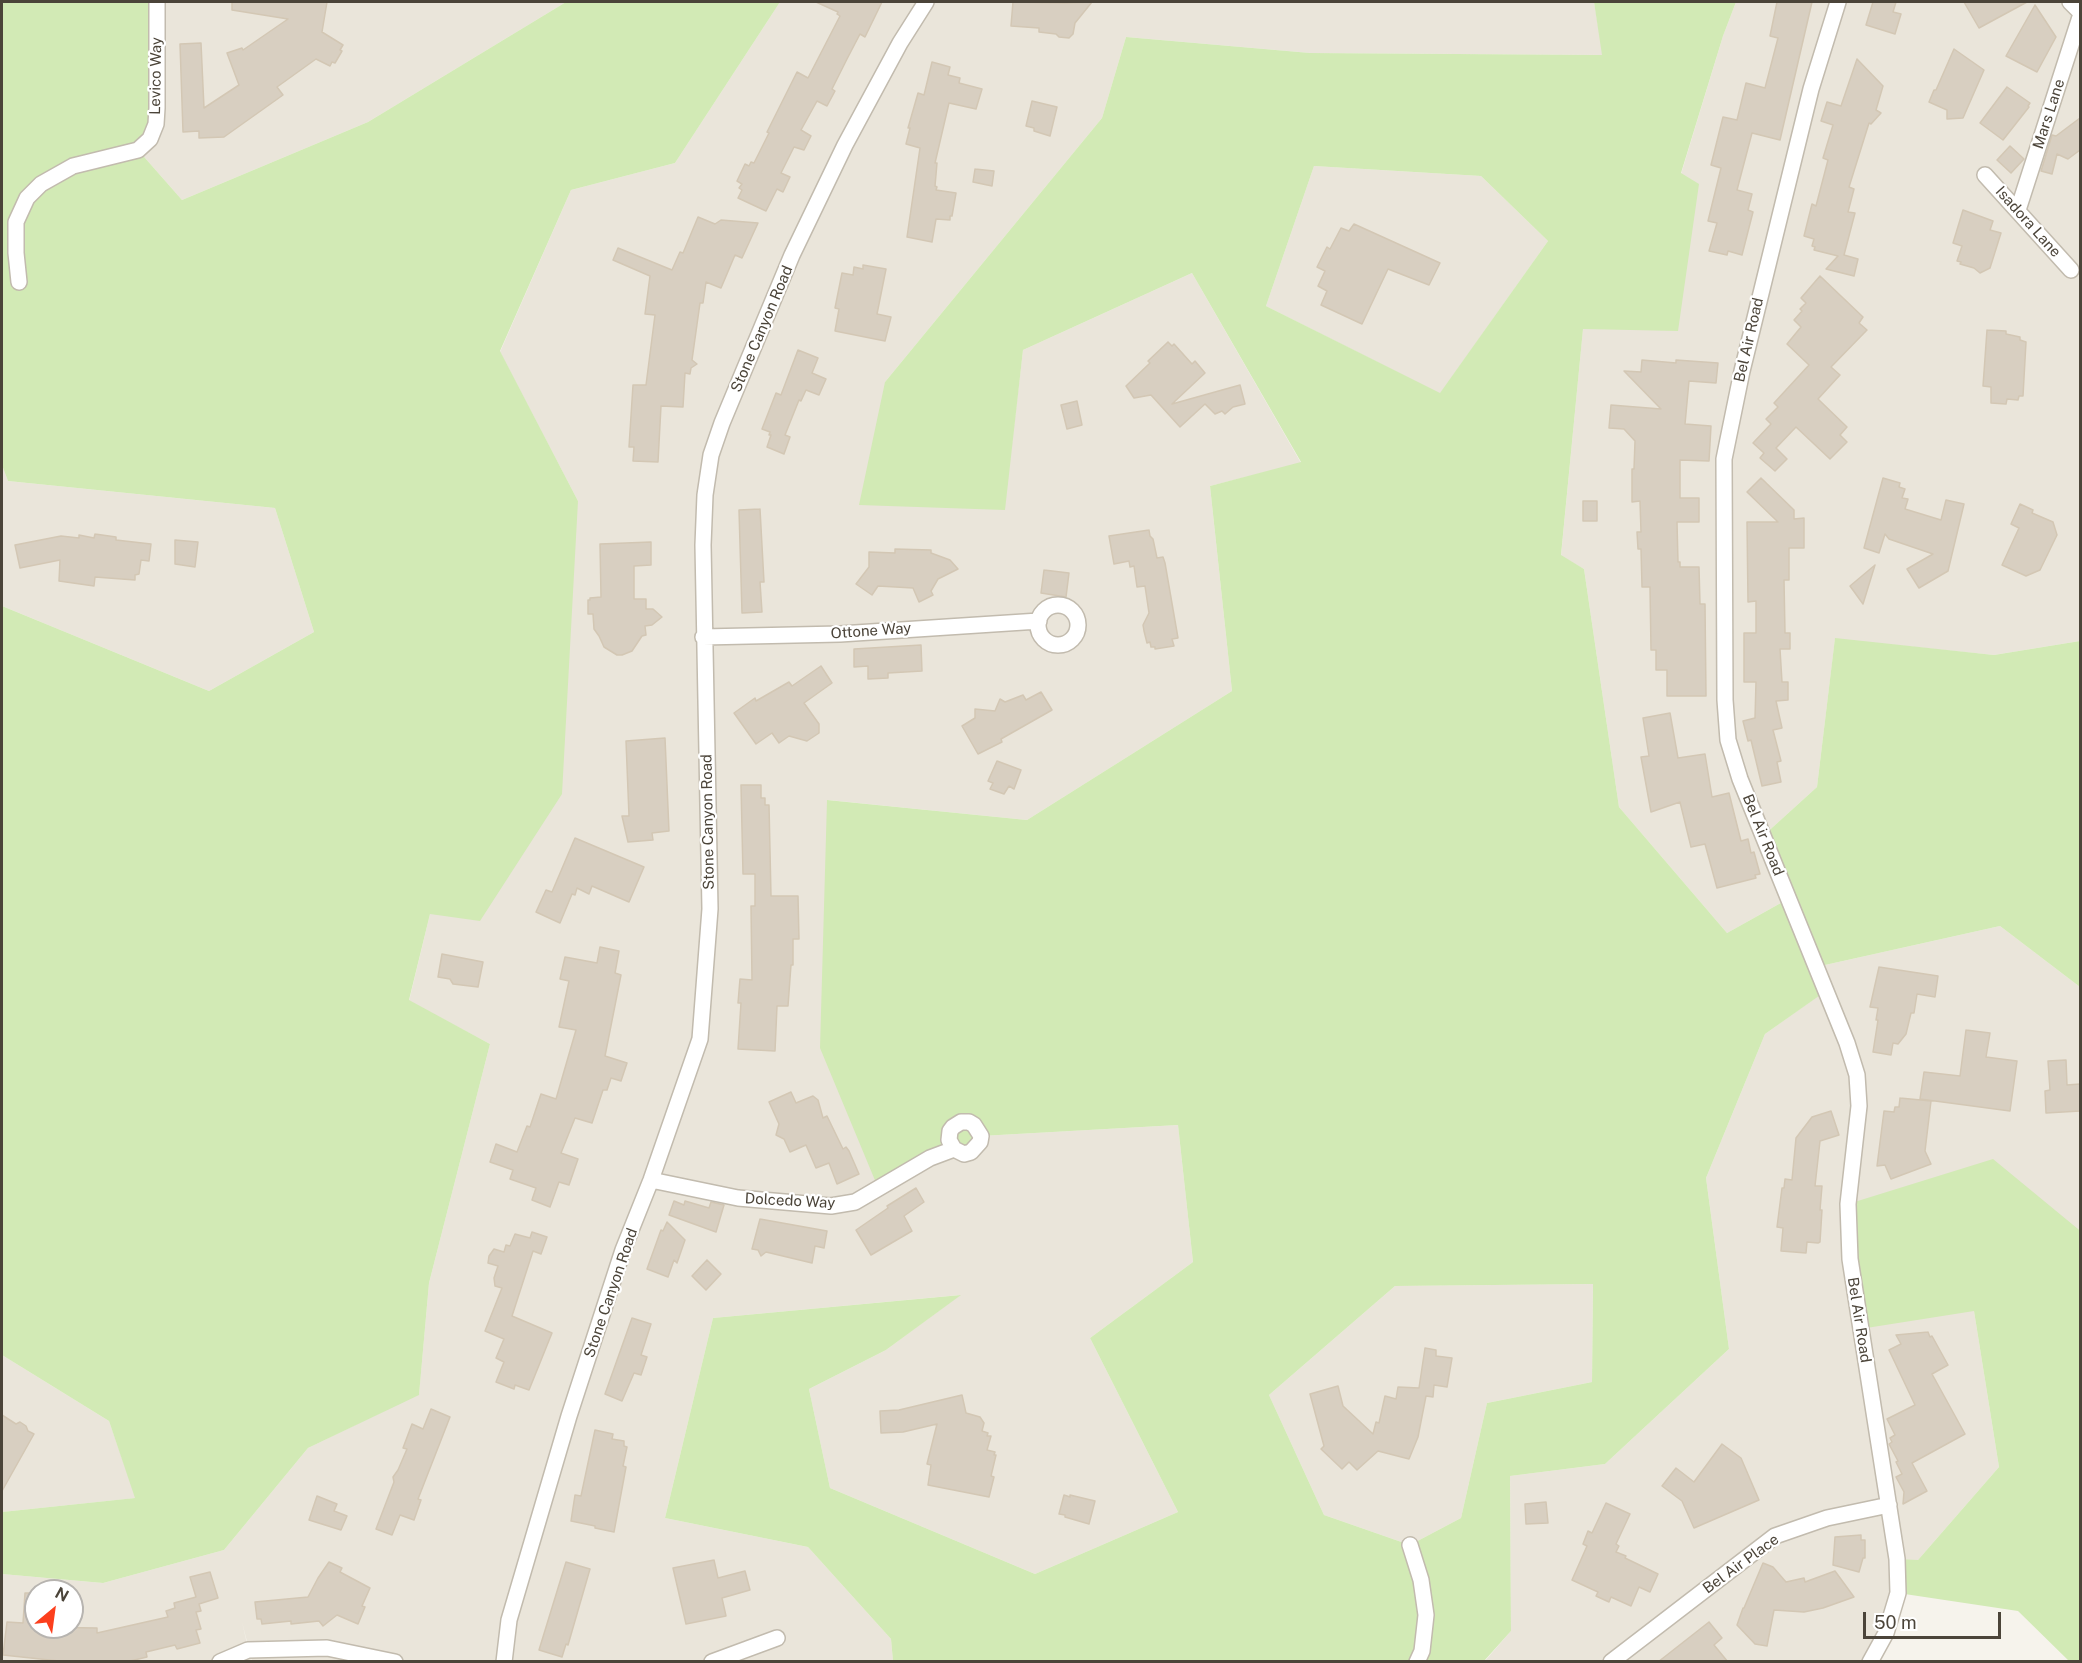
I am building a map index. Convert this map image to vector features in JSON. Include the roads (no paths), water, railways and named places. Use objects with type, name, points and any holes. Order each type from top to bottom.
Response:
[{"type":"street","name":"Levico Way","points":[[19,282],[16,222],[27,198],[41,184],[73,166],[138,150],[150,139],[156,124],[157,108],[157,2]]},
{"type":"street","name":"Stone Canyon Road","points":[[504,1662],[509,1620],[539,1514],[623,1250],[651,1180],[700,1039],[710,909],[703,545],[705,495],[711,455],[722,423],[792,255],[844,145],[900,43],[926,2]]},
{"type":"street","name":"Bel Air Road","points":[[1839,2],[1808,100],[1742,371],[1724,459],[1725,700],[1728,740],[1740,779],[1857,1076],[1860,1105],[1848,1204],[1850,1259],[1897,1560],[1898,1593],[1886,1634],[1870,1662]]},
{"type":"street","points":[[2070,2],[2080,12]]},
{"type":"street","name":"Mars Lane","points":[[2018,210],[2080,17]]},
{"type":"street","name":"Isadora Lane","points":[[1985,175],[2071,270]]},
{"type":"street","name":"Ottone Way","points":[[703,637],[840,634],[1039,621]]},
{"type":"street","name":"Dolcedo Way","points":[[651,1180],[738,1198],[831,1206],[855,1202],[930,1158],[954,1149]]},
{"type":"street","name":"Bel Air Place","points":[[1611,1662],[1775,1536],[1827,1518],[1889,1505]]},
{"type":"street","points":[[1410,1545],[1421,1580],[1426,1615],[1422,1651],[1418,1662]]},
{"type":"street","points":[[712,1662],[777,1638]]},
{"type":"street","points":[[220,1662],[248,1650],[327,1648],[395,1662]]}]
